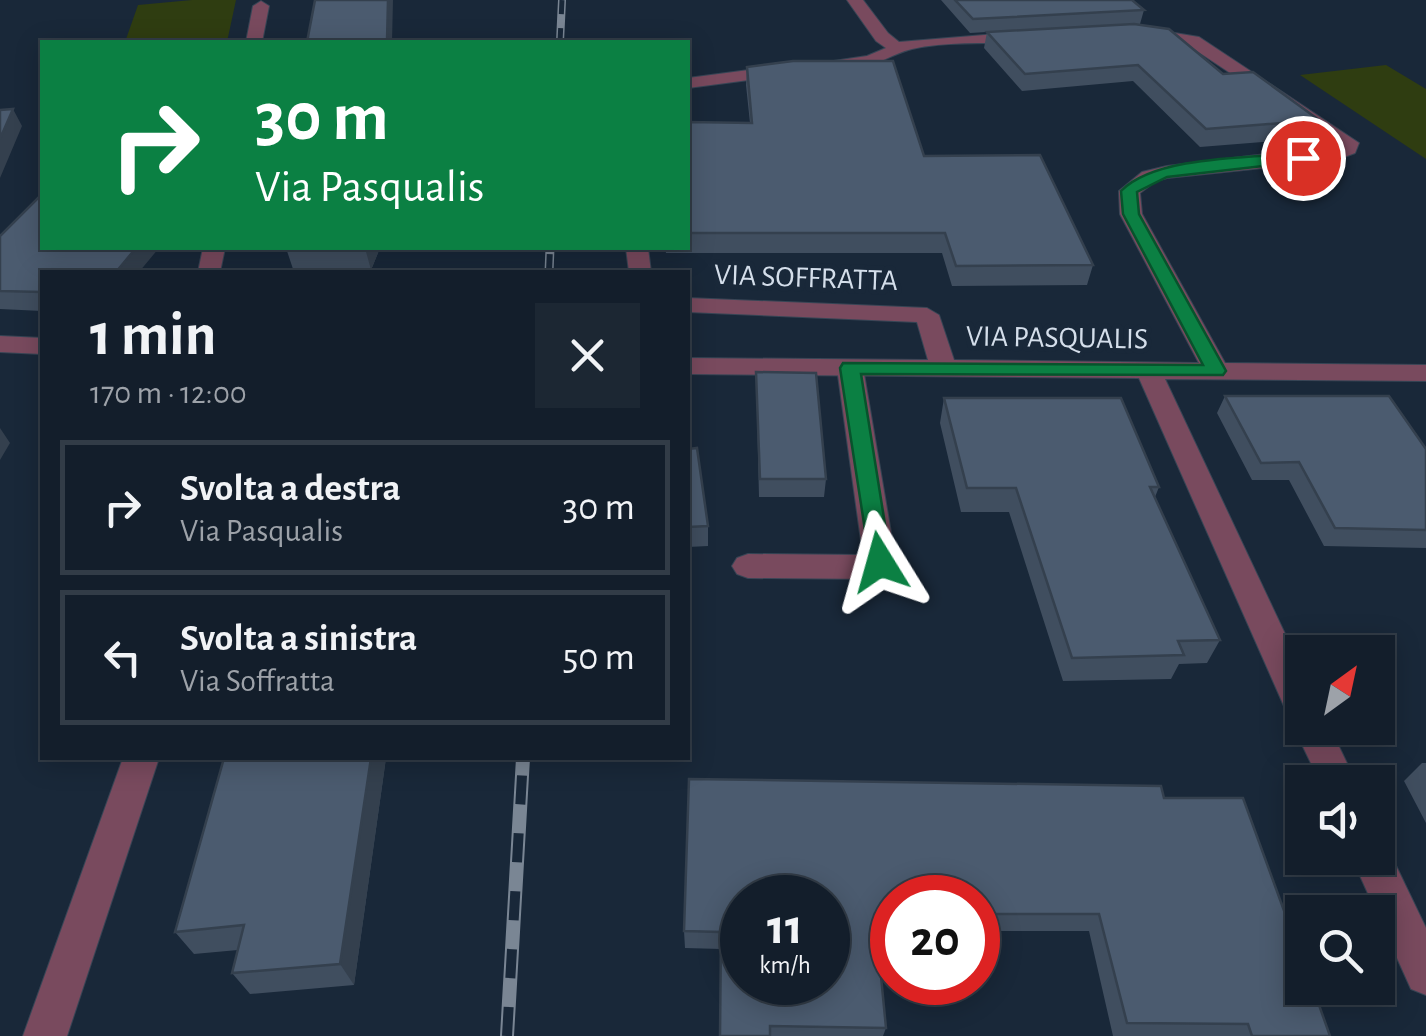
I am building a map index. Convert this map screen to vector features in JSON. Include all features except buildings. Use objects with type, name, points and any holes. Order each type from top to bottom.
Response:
[{"type":"street","points":[[855,0],[882,36],[896,47]]},
{"type":"street","points":[[254,40],[261,6]]},
{"type":"street","points":[[1111,32],[1160,34],[1194,41],[1349,143],[1348,148],[1337,154],[1167,172],[1149,176],[1129,191],[1131,214],[1216,371]]},
{"type":"street","points":[[690,84],[871,62],[896,47],[1037,36]]},
{"type":"street","name":"VIA SOFFRATTA","points":[[690,305],[927,315],[943,368]]},
{"type":"street","points":[[0,344],[40,346]]},
{"type":"street","name":"VIA PASQUALIS","points":[[690,366],[1426,373]]},
{"type":"street","points":[[748,566],[874,567],[880,562],[850,368]]},
{"type":"street","points":[[1148,370],[1285,669]]},
{"type":"street","points":[[45,1036],[140,760]]},
{"type":"street","points":[[1380,875],[1426,974]]},
{"type":"green space","points":[[236,0],[227,40],[126,40],[138,5]]},
{"type":"green space","points":[[1386,65],[1426,89],[1426,159],[1300,75]]},
{"type":"railway","points":[[560,40],[562,0]]},
{"type":"railway","points":[[549,270],[550,250]]},
{"type":"railway","points":[[507,1036],[523,760]]},
{"type":"route","points":[[880,562],[850,368],[1216,371],[1131,214],[1129,191],[1149,176],[1167,172],[1303,158]]}]
